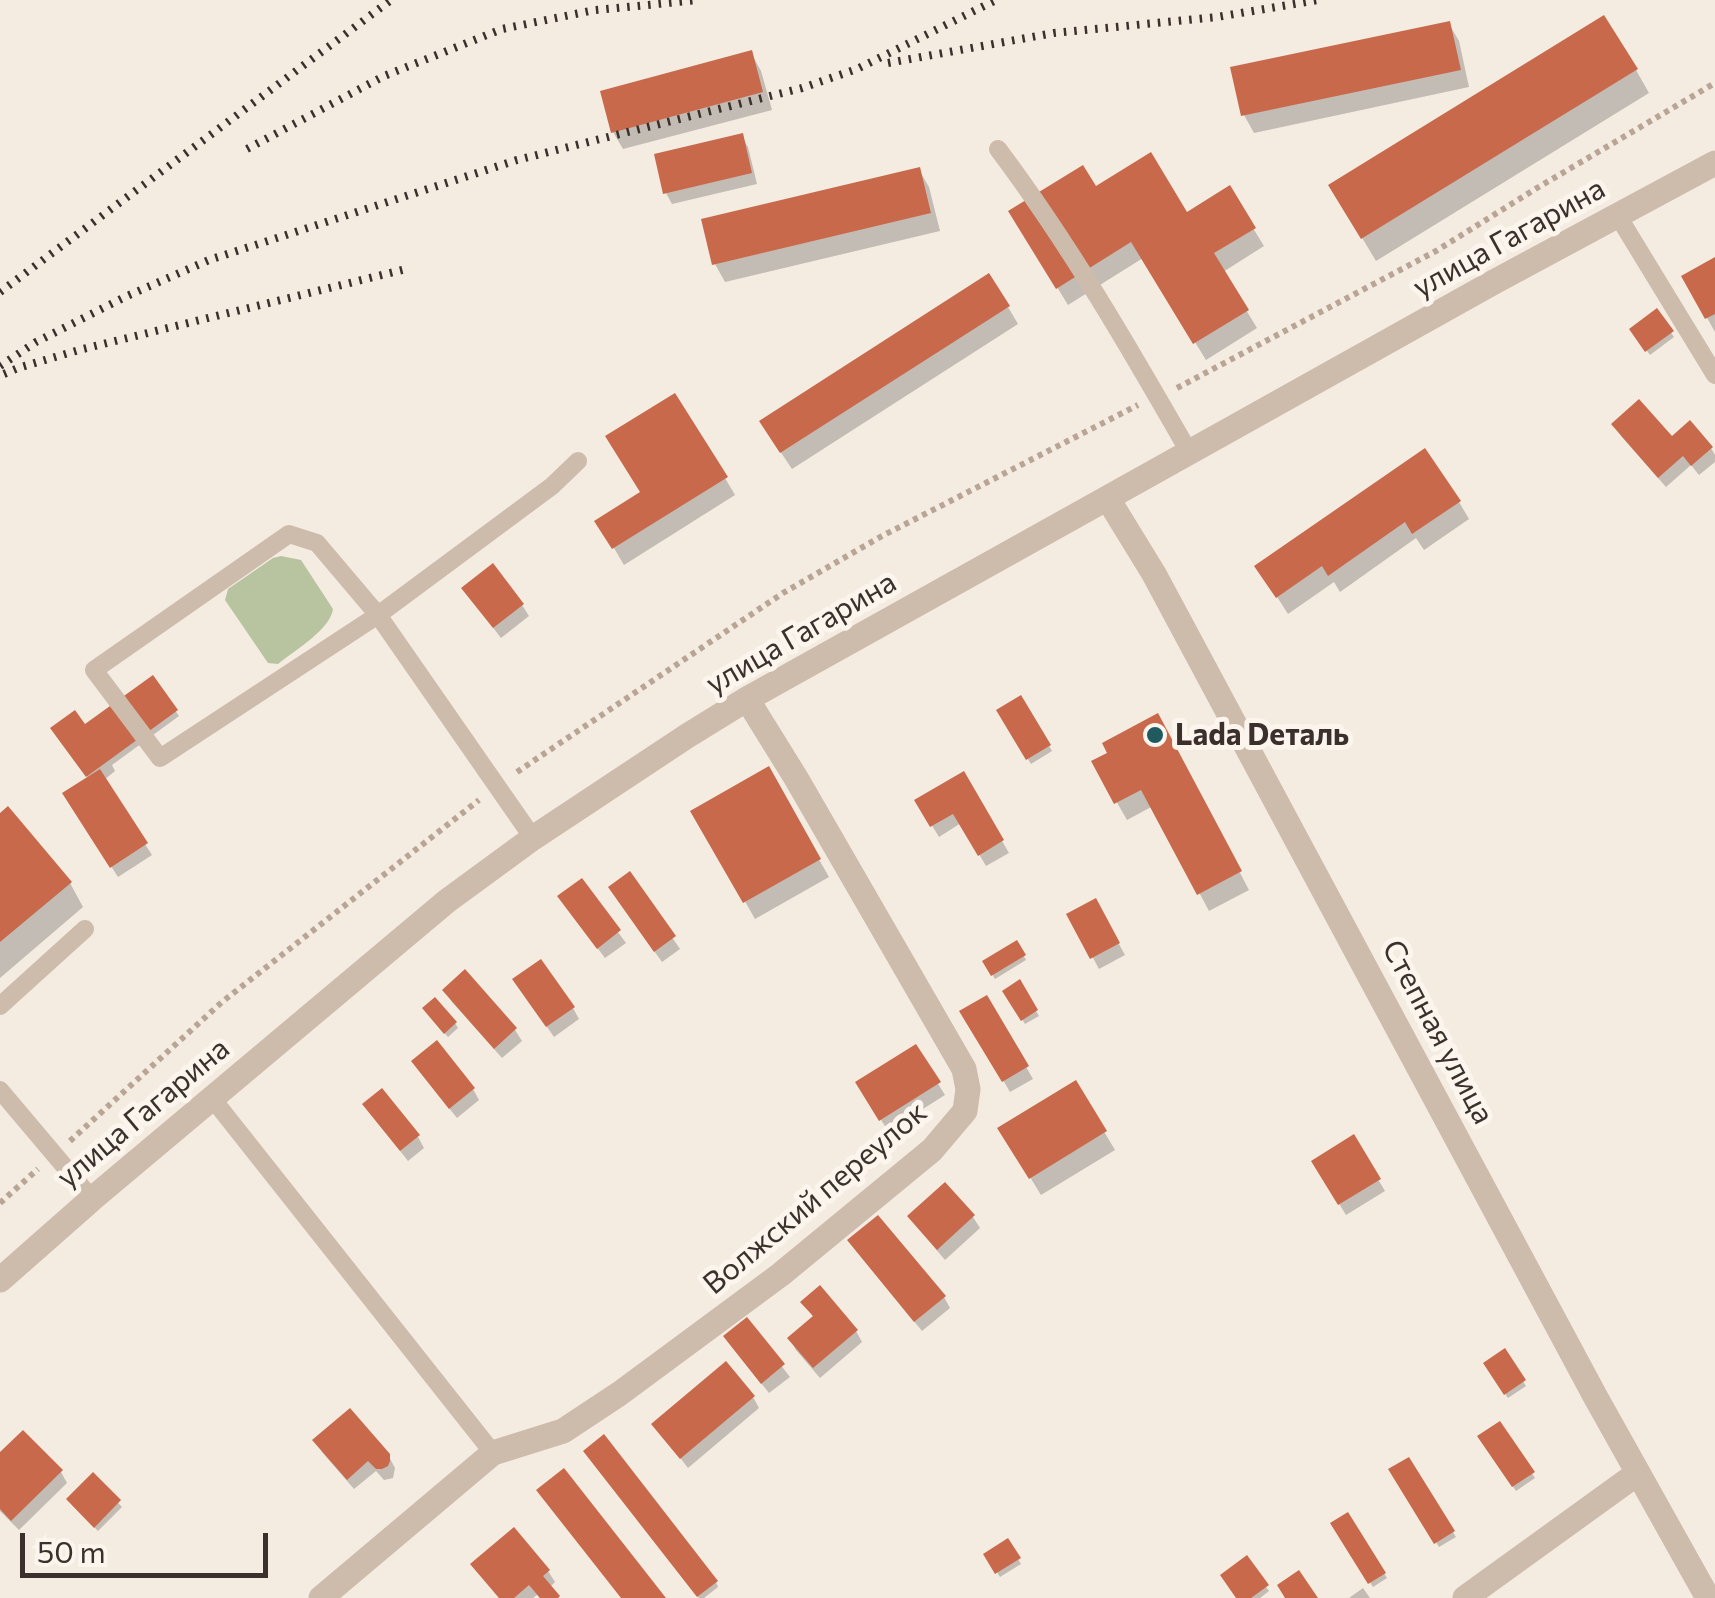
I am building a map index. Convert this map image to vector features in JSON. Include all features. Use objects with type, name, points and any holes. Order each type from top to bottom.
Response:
[{"type":"street","name":"улица Гагарина","points":[[0,1280],[446,900],[532,838],[747,700],[1715,163]]},
{"type":"street","name":"Степная улица","points":[[1108,498],[1154,574],[1708,1598]]},
{"type":"street","name":"Волжский переулок","points":[[320,1598],[493,1453],[563,1431],[780,1275],[932,1150],[965,1111],[968,1089],[964,1069],[747,700]]},
{"type":"street","points":[[1465,1598],[1638,1473]]},
{"type":"lane","points":[[998,149],[1122,333],[1190,452]]},
{"type":"lane","points":[[1618,216],[1707,343],[1715,375]]},
{"type":"lane","points":[[532,838],[378,615],[316,543],[289,534],[94,670],[160,758],[378,615],[552,486],[578,461]]},
{"type":"lane","points":[[0,1006],[85,929]]},
{"type":"lane","points":[[0,1090],[92,1199]]},
{"type":"lane","points":[[212,1098],[493,1453]]},
{"type":"path","points":[[0,1203],[222,1002],[497,786],[783,594],[882,536],[1278,336],[1436,250],[1715,83]]},
{"type":"green space","points":[[281,556],[301,560],[333,609],[319,632],[278,664],[268,663],[225,600],[228,589]]},
{"type":"building","points":[[1604,15],[1638,69],[1361,239],[1328,185]]},
{"type":"building","points":[[1450,21],[1461,70],[1241,116],[1230,67]]},
{"type":"building","points":[[752,50],[763,92],[611,133],[600,91]]},
{"type":"building","points":[[743,133],[752,173],[663,194],[654,154]]},
{"type":"building","points":[[1151,152],[1187,212],[1230,185],[1256,228],[1214,253],[1249,310],[1193,344],[1131,242],[1056,289],[1008,211],[1083,165],[1096,186]]},
{"type":"building","points":[[920,167],[931,213],[712,265],[701,219]]},
{"type":"building","points":[[1715,257],[1715,314],[1705,319],[1681,276]]},
{"type":"building","points":[[989,273],[1010,306],[780,453],[759,421]]},
{"type":"building","points":[[1657,308],[1674,331],[1645,352],[1629,329]]},
{"type":"building","points":[[675,393],[728,477],[612,549],[594,521],[640,492],[605,436]]},
{"type":"building","points":[[1639,399],[1672,436],[1690,420],[1713,447],[1691,466],[1683,456],[1658,478],[1611,424]]},
{"type":"building","points":[[1425,448],[1461,501],[1412,534],[1405,522],[1328,576],[1322,566],[1276,598],[1254,566]]},
{"type":"building","points":[[493,563],[524,604],[493,628],[461,588]]},
{"type":"building","points":[[153,675],[178,710],[86,777],[50,728],[75,710],[85,724]]},
{"type":"building","points":[[1021,695],[1051,745],[1026,760],[996,710]]},
{"type":"building","points":[[1158,713],[1242,871],[1197,895],[1141,790],[1114,804],[1091,761],[1107,753],[1102,743]]},
{"type":"building","points":[[769,766],[821,859],[743,903],[690,811]]},
{"type":"building","points":[[100,769],[148,843],[110,868],[62,793]]},
{"type":"building","points":[[964,771],[1004,840],[978,856],[953,814],[930,827],[914,800]]},
{"type":"building","points":[[8,806],[72,882],[0,942],[0,813]]},
{"type":"building","points":[[630,871],[676,936],[654,952],[608,887]]},
{"type":"building","points":[[582,878],[621,930],[597,949],[557,896]]},
{"type":"building","points":[[1096,898],[1120,943],[1090,959],[1066,914]]},
{"type":"building","points":[[1017,940],[1026,955],[991,976],[982,961]]},
{"type":"building","points":[[541,959],[575,1007],[546,1027],[512,979]]},
{"type":"building","points":[[465,969],[517,1028],[494,1049],[442,990]]},
{"type":"building","points":[[1020,979],[1038,1010],[1021,1021],[1002,991]]},
{"type":"building","points":[[987,995],[1029,1066],[1002,1082],[959,1011]]},
{"type":"building","points":[[435,997],[457,1022],[444,1034],[422,1008]]},
{"type":"building","points":[[437,1040],[475,1088],[449,1109],[411,1061]]},
{"type":"building","points":[[916,1044],[941,1082],[879,1121],[855,1082]]},
{"type":"building","points":[[1076,1080],[1107,1131],[1029,1179],[997,1128]]},
{"type":"building","points":[[382,1088],[420,1135],[400,1151],[362,1104]]},
{"type":"building","points":[[1354,1134],[1381,1179],[1338,1205],[1311,1161]]},
{"type":"building","points":[[945,1182],[975,1215],[937,1250],[907,1216]]},
{"type":"building","points":[[878,1215],[946,1296],[914,1322],[847,1240]]},
{"type":"building","points":[[820,1285],[858,1330],[813,1368],[787,1338],[813,1316],[800,1302]]},
{"type":"building","points":[[747,1317],[785,1364],[761,1384],[723,1336]]},
{"type":"building","points":[[1505,1348],[1526,1380],[1504,1395],[1483,1363]]},
{"type":"building","points":[[726,1361],[755,1396],[680,1459],[651,1424]]},
{"type":"building","points":[[350,1408],[390,1454],[390,1461],[388,1466],[376,1469],[368,1461],[347,1480],[312,1440]]},
{"type":"building","points":[[1500,1421],[1535,1472],[1512,1487],[1477,1436]]},
{"type":"building","points":[[23,1430],[63,1470],[11,1521],[0,1509],[0,1452]]},
{"type":"building","points":[[604,1434],[718,1581],[697,1597],[583,1451]]},
{"type":"building","points":[[1409,1457],[1455,1531],[1434,1544],[1388,1469]]},
{"type":"building","points":[[564,1468],[666,1598],[621,1598],[536,1490]]},
{"type":"building","points":[[93,1472],[121,1500],[94,1528],[66,1499]]},
{"type":"building","points":[[1348,1512],[1386,1573],[1368,1584],[1330,1523]]},
{"type":"building","points":[[514,1527],[550,1570],[543,1576],[558,1598],[540,1598],[529,1585],[514,1598],[499,1598],[470,1564]]},
{"type":"building","points":[[1008,1538],[1021,1558],[995,1574],[983,1554]]},
{"type":"building","points":[[1247,1555],[1269,1585],[1251,1598],[1236,1598],[1220,1575]]},
{"type":"building","points":[[1299,1570],[1318,1598],[1285,1598],[1277,1585]]},
{"type":"railway","points":[[0,292],[391,0]]},
{"type":"railway","points":[[247,149],[384,76],[502,29],[595,10],[699,0]]},
{"type":"railway","points":[[0,366],[36,342],[209,260],[517,160],[802,88],[857,69],[996,0]]},
{"type":"railway","points":[[888,63],[1054,33],[1217,17],[1318,0]]},
{"type":"railway","points":[[4,374],[79,350],[406,269]]},
{"type":"place","name":"Lada Dеталь","points":[[1155,735]]}]
